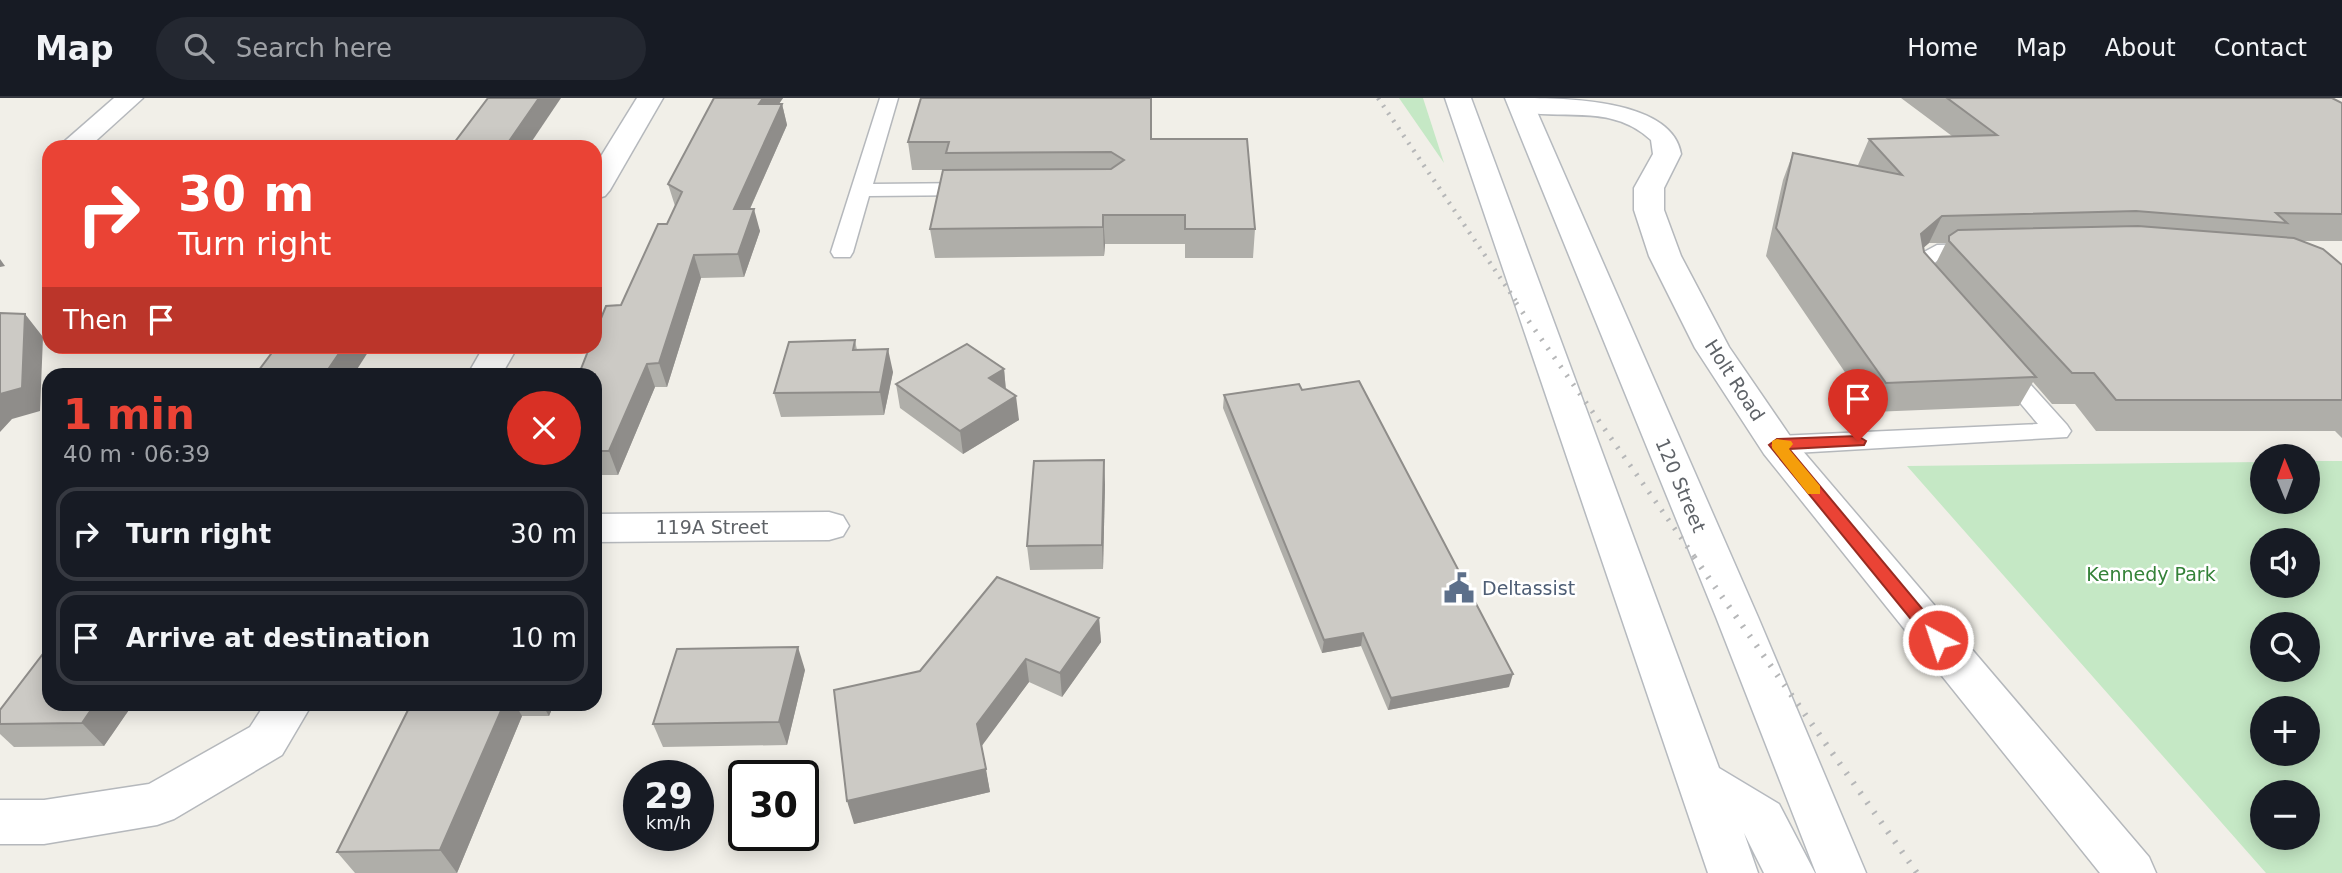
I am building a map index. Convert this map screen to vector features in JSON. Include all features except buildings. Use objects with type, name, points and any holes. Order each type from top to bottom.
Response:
[{"type":"main road","points":[[80,140],[131,98]]},
{"type":"main road","points":[[602,178],[650,98]]},
{"type":"main road","points":[[1490,102],[1700,781],[1732,873]]},
{"type":"main road","name":"Holt Road","points":[[1490,102],[1612,109],[1646,120],[1665,138],[1667,154],[1650,188],[1648,199],[1655,231],[1712,348],[1777,445],[2132,873]]},
{"type":"main road","name":"120 Street","points":[[1490,102],[1726,592],[1840,873]]},
{"type":"main road","name":"119A Street","points":[[602,528],[829,526]]},
{"type":"main road","points":[[0,822],[44,822],[157,804],[277,722]]},
{"type":"main road","points":[[1700,781],[1762,819],[1790,873]]},
{"type":"lane","points":[[842,252],[889,98]]},
{"type":"lane","points":[[861,190],[1000,189]]},
{"type":"lane","points":[[1949,305],[1922,273],[1921,263],[1937,251],[2003,250]]},
{"type":"lane","points":[[1777,445],[2058,431],[1985,347]]},
{"type":"green space","points":[[1399,98],[1423,98],[1444,163]]},
{"type":"green space","name":"Kennedy Park","points":[[2320,461],[2342,461],[2342,873],[2266,873],[1907,466],[2250,462],[2250,514],[2320,514]]},
{"type":"railway","points":[[1378,98],[1518,304]]},
{"type":"railway","points":[[1516,303],[1696,559]]},
{"type":"railway","points":[[1694,557],[1917,873]]},
{"type":"slow traffic","points":[[1785,444],[1777,445],[1814,490]]},
{"type":"place","name":"Deltassist","points":[[1459,588]]},
{"type":"route","points":[[1858,441],[1777,445],[1938,640]]}]
